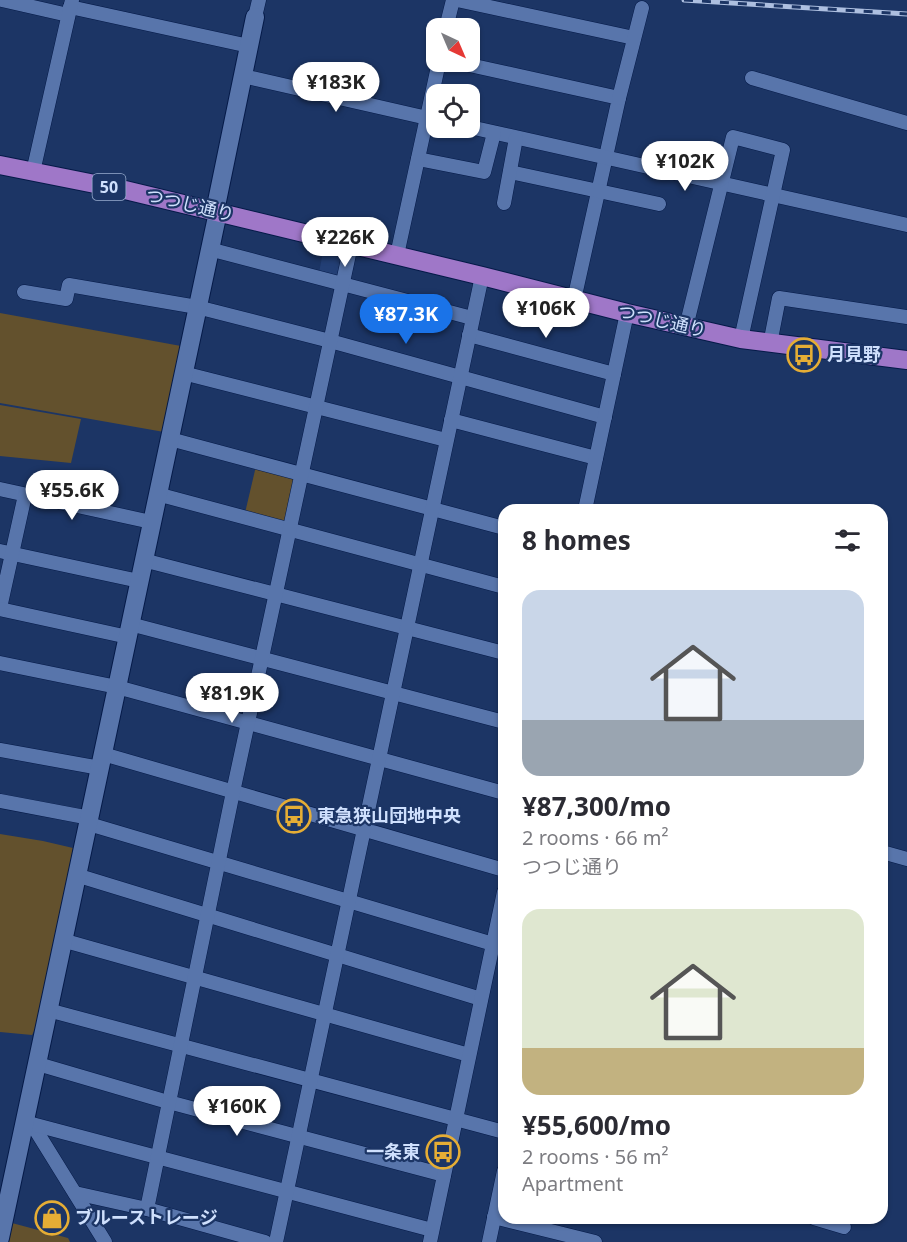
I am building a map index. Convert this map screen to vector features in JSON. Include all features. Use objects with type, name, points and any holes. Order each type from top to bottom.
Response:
[{"type":"main road","name":"つつじ通り","points":[[0,165],[216,211],[741,339],[907,360]]},
{"type":"street","points":[[2,0],[70,7],[249,46]]},
{"type":"street","points":[[449,18],[455,0],[634,38]]},
{"type":"street","points":[[33,172],[70,7]]},
{"type":"street","points":[[0,1238],[29,1123],[62,940],[170,439],[257,8]]},
{"type":"street","points":[[574,300],[619,98],[642,8]]},
{"type":"street","points":[[480,67],[619,98]]},
{"type":"street","points":[[243,76],[426,118]]},
{"type":"street","points":[[752,78],[907,123]]},
{"type":"street","points":[[480,130],[907,225]]},
{"type":"street","points":[[418,159],[484,172],[494,133]]},
{"type":"street","points":[[397,255],[418,159],[426,136]]},
{"type":"street","points":[[686,327],[733,137],[783,150],[741,339]]},
{"type":"street","points":[[504,203],[516,138]]},
{"type":"street","points":[[510,172],[600,189],[659,204]]},
{"type":"street","points":[[147,1209],[233,792],[351,245]]},
{"type":"street","points":[[209,249],[472,318]]},
{"type":"street","points":[[276,1242],[482,276]]},
{"type":"street","points":[[24,292],[66,299],[69,285],[197,307],[605,417]]},
{"type":"street","points":[[770,344],[779,298],[907,317]]},
{"type":"street","points":[[586,504],[627,313]]},
{"type":"street","points":[[469,335],[615,374]]},
{"type":"street","points":[[183,373],[446,440]]},
{"type":"street","points":[[451,420],[596,458]]},
{"type":"street","points":[[170,439],[498,526]]},
{"type":"street","points":[[0,489],[151,522]]},
{"type":"street","points":[[158,494],[498,585]]},
{"type":"street","points":[[25,495],[6,552],[0,608],[129,630],[263,658],[498,720]]},
{"type":"street","points":[[6,552],[139,581]]},
{"type":"street","points":[[143,560],[498,651]]},
{"type":"street","points":[[0,663],[117,687],[498,791]]},
{"type":"street","points":[[0,750],[102,761],[233,792],[498,868]]},
{"type":"street","points":[[0,801],[89,821],[493,944]]},
{"type":"street","points":[[888,854],[907,859]]},
{"type":"street","points":[[76,875],[481,999]]},
{"type":"street","points":[[29,1123],[288,1192],[431,1236],[498,920]]},
{"type":"street","points":[[62,940],[469,1055]]},
{"type":"street","points":[[48,1010],[498,1130]]},
{"type":"street","points":[[38,1064],[298,1137],[444,1175]]},
{"type":"street","points":[[29,1123],[105,1242]]},
{"type":"street","points":[[75,1193],[147,1209],[265,1242]]},
{"type":"street","points":[[489,1242],[498,1199]]},
{"type":"street","points":[[494,1217],[498,1218]]},
{"type":"street","points":[[522,1224],[595,1242]]},
{"type":"street","points":[[834,1224],[844,1227]]},
{"type":"shaded area","points":[[324,246],[341,250],[343,253],[339,274],[335,277],[319,273]]},
{"type":"shaded area","points":[[0,313],[181,346],[164,432],[0,403]]},
{"type":"shaded area","points":[[0,405],[81,419],[71,463],[0,456]]},
{"type":"shaded area","points":[[256,466],[293,477],[295,481],[286,523],[245,513]]},
{"type":"shaded area","points":[[0,834],[73,848],[40,1020],[32,1035],[0,1032]]},
{"type":"shaded area","points":[[0,1216],[12,1223],[68,1238],[70,1242],[0,1242]]},
{"type":"railway","points":[[684,0],[907,14]]},
{"type":"place","name":"月見野","points":[[804,355]]},
{"type":"place","name":"東急狭山団地中央","points":[[294,816]]},
{"type":"place","name":"一条東","points":[[443,1152]]},
{"type":"place","name":"ブルーストレージ","points":[[52,1218]]}]
